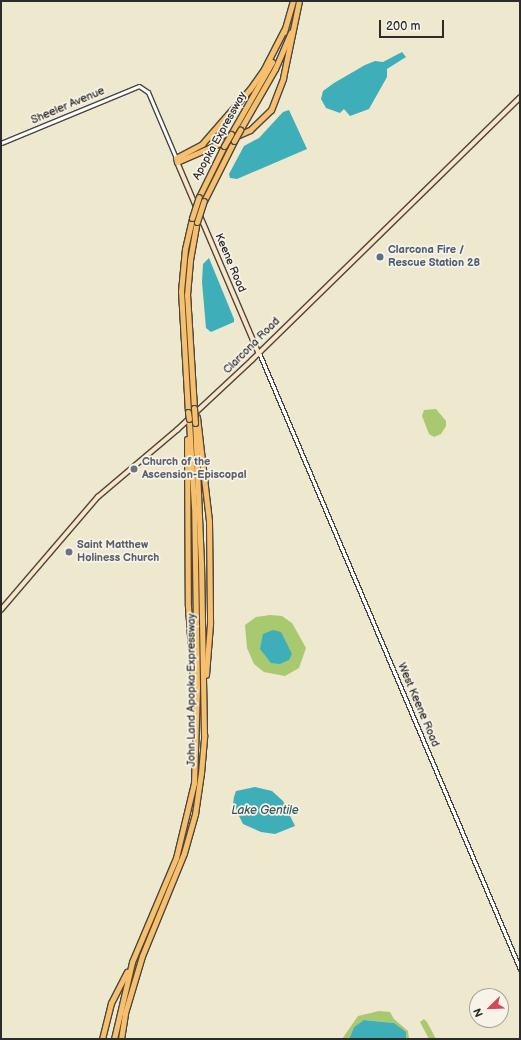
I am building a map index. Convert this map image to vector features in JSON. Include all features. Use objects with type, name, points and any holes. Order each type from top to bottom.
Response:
[{"type":"highway","name":"Apopka Expressway","points":[[188,430],[189,419],[181,291],[185,249],[192,218],[199,197],[224,146],[268,69],[284,30],[293,1]]},
{"type":"highway","name":"Apopka Expressway","points":[[196,422],[187,294],[190,260],[197,222],[204,201],[240,130],[281,57],[299,1]]},
{"type":"highway","points":[[177,160],[250,130],[271,110],[279,91],[299,1]]},
{"type":"highway","points":[[177,160],[202,144],[250,89],[284,30]]},
{"type":"highway","points":[[196,422],[207,485],[210,549],[210,624],[204,700]]},
{"type":"highway","name":"John Land Apopka Expressway","points":[[114,1039],[132,962],[176,858],[186,825],[195,772],[199,764],[204,700],[200,514],[196,422]]},
{"type":"highway","points":[[188,430],[188,606],[197,710]]},
{"type":"highway","name":"John Land Apopka Expressway","points":[[122,1039],[124,1017],[134,978],[150,934],[184,853],[195,814],[201,773],[199,764],[197,710],[194,514],[188,430]]},
{"type":"highway","points":[[102,1039],[110,1003],[132,962]]},
{"type":"main road","name":"Clarcona Road","points":[[1,610],[90,506],[177,430],[259,353],[520,98]]},
{"type":"main road","name":"Keene Road","points":[[177,160],[259,353]]},
{"type":"street","name":"Keene Road","points":[[142,86],[148,92],[177,160]]},
{"type":"street","name":"Sheeler Avenue","points":[[1,143],[142,86]]},
{"type":"street","name":"Keene Road","points":[[259,353],[299,447]]},
{"type":"street","name":"West Keene Road","points":[[299,447],[520,970]]},
{"type":"green space","points":[[436,409],[446,421],[446,426],[441,434],[434,437],[429,434],[422,416],[424,410]]},
{"type":"green space","points":[[270,615],[282,616],[292,623],[306,648],[299,668],[285,676],[264,672],[254,664],[247,648],[245,625],[256,617]]},
{"type":"green space","points":[[379,1011],[390,1012],[394,1019],[408,1031],[409,1039],[406,1039],[394,1023],[365,1020],[354,1027],[349,1039],[342,1039],[358,1016]]},
{"type":"green space","points":[[424,1019],[436,1039],[429,1039],[420,1022]]},
{"type":"water","points":[[402,52],[406,57],[387,69],[387,77],[369,109],[350,116],[344,109],[340,113],[326,108],[321,99],[323,91],[365,65],[375,61],[383,62]]},
{"type":"water","points":[[289,110],[307,149],[237,179],[230,178],[229,174],[244,146],[259,138],[283,112]]},
{"type":"water","points":[[209,258],[234,319],[234,322],[211,332],[206,328],[202,282],[203,264]]},
{"type":"water","points":[[273,630],[281,632],[292,654],[289,660],[280,664],[271,663],[260,649],[263,634]]},
{"type":"water","name":"Lake Gentile","points":[[255,787],[272,791],[283,801],[295,826],[275,834],[261,832],[243,824],[233,804],[234,797],[236,791]]},
{"type":"water","points":[[364,1020],[394,1023],[406,1032],[406,1039],[349,1039],[354,1027]]},
{"type":"place","name":"Clarcona Fire / Rescue Station 28","points":[[380,257]]},
{"type":"place","name":"Church of the Ascension-Episcopal","points":[[134,469]]},
{"type":"place","name":"Saint Matthew Holiness Church","points":[[69,552]]}]
